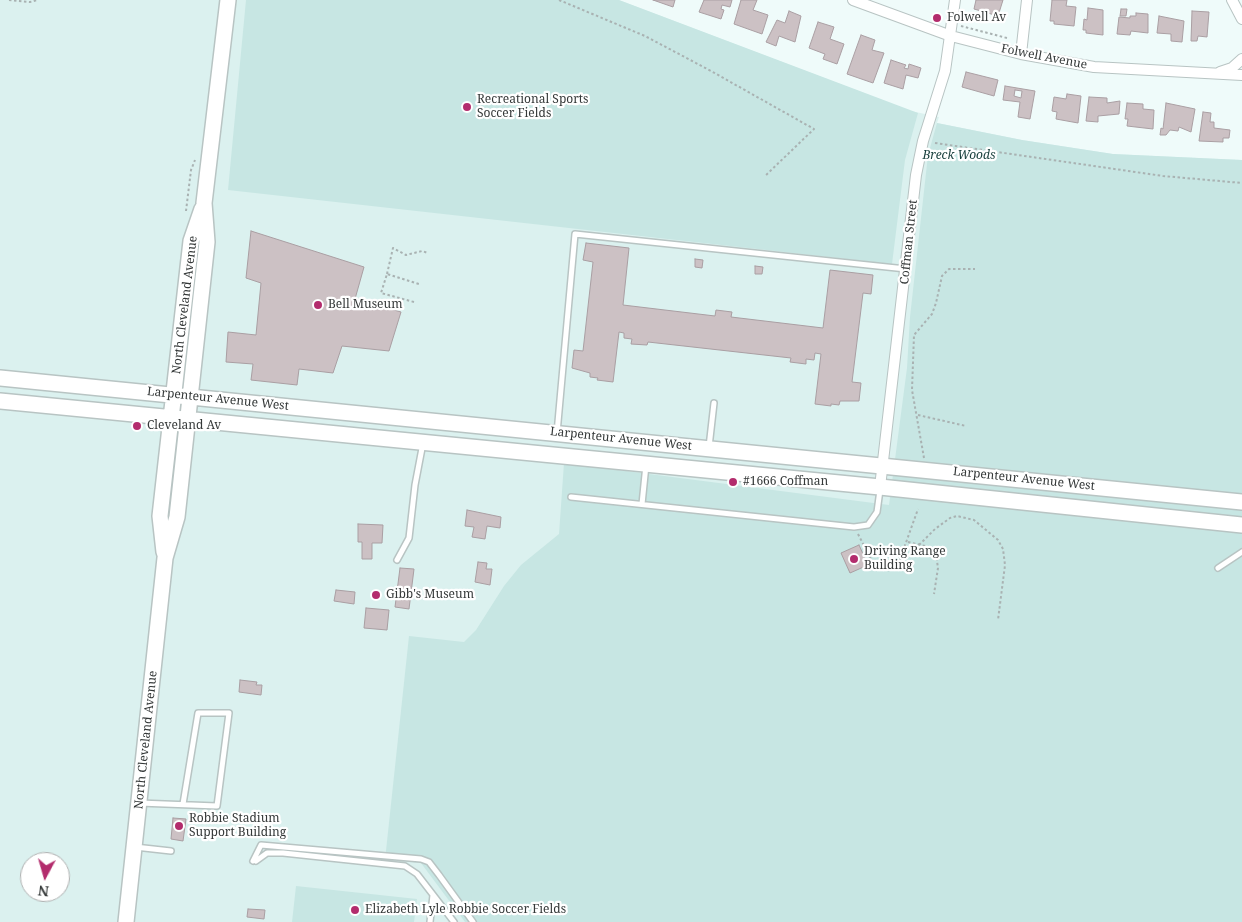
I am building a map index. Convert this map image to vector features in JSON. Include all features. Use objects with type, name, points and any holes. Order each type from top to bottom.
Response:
[{"type":"main road","name":"North Cleveland Avenue","points":[[126,922],[165,558],[177,517],[208,242],[204,203],[228,0]]},
{"type":"main road","name":"North Cleveland Avenue","points":[[165,558],[160,516],[173,395],[190,241],[204,203]]},
{"type":"main road","name":"Larpenteur Avenue West","points":[[0,378],[1242,502]]},
{"type":"main road","name":"Larpenteur Avenue West","points":[[0,401],[880,487],[1242,525]]},
{"type":"main road","points":[[440,444],[441,421]]},
{"type":"street","name":"Folwell Avenue","points":[[853,0],[951,36],[1021,54],[1094,66],[1242,75]]},
{"type":"street","name":"Coffman Street","points":[[880,487],[916,175],[923,142],[945,71],[955,0]]},
{"type":"street","points":[[1021,54],[1027,0]]},
{"type":"street","points":[[1232,0],[1242,20]]},
{"type":"street","points":[[1209,74],[1232,68],[1242,59]]},
{"type":"lane","points":[[557,433],[575,234],[906,269]]},
{"type":"lane","points":[[709,448],[714,403]]},
{"type":"lane","points":[[397,560],[409,538],[415,485],[423,443]]},
{"type":"lane","points":[[642,504],[646,464]]},
{"type":"lane","points":[[571,497],[854,527],[868,525],[877,512],[880,487]]},
{"type":"lane","points":[[1218,568],[1242,552]]},
{"type":"lane","points":[[139,803],[217,806],[229,714],[198,713],[183,804]]},
{"type":"lane","points":[[454,922],[417,874],[406,866],[284,853],[267,854],[255,861],[261,845],[421,859],[429,862],[473,922]]},
{"type":"lane","points":[[134,847],[171,852]]},
{"type":"lane","points":[[430,922],[434,895]]},
{"type":"path","points":[[9,0],[30,2],[36,0]]},
{"type":"path","points":[[559,0],[645,36],[711,70],[814,129],[765,176]]},
{"type":"path","points":[[961,26],[1012,39]]},
{"type":"path","points":[[923,142],[1163,176],[1242,183]]},
{"type":"path","points":[[414,302],[381,293],[394,248],[406,255],[422,251],[428,253]]},
{"type":"path","points":[[924,458],[918,415],[912,390],[914,335],[932,314],[942,276],[949,269],[975,269]]},
{"type":"path","points":[[387,274],[419,284]]},
{"type":"path","points":[[918,415],[966,426]]},
{"type":"path","points":[[854,527],[873,563],[888,571],[899,562],[908,542],[918,509]]},
{"type":"path","points":[[919,545],[935,529],[950,518],[957,516],[974,520],[998,540],[1003,549],[1005,565],[998,620]]},
{"type":"path","points":[[908,542],[932,550],[938,561],[934,594]]},
{"type":"shaded area","points":[[0,0],[619,0],[911,111],[939,117],[937,123],[1022,140],[1113,154],[1242,160],[1242,922],[0,922]]},
{"type":"green space","points":[[246,0],[619,0],[918,113],[905,160],[892,264],[228,190]]},
{"type":"green space","name":"Breck Woods","points":[[937,123],[1022,140],[1113,154],[1242,160],[1242,922],[465,922],[421,863],[385,860],[409,636],[464,642],[476,630],[504,586],[521,565],[559,534],[564,463],[889,505],[907,368],[910,317],[928,155]]},
{"type":"green space","name":"Elizabeth Lyle Robbie Soccer Fields","points":[[296,886],[417,899],[414,922],[292,922]]},
{"type":"building","points":[[653,0],[675,0],[673,7]]},
{"type":"building","points":[[704,0],[732,0],[730,7],[722,5],[721,9],[724,10],[721,19],[699,12]]},
{"type":"building","points":[[741,0],[757,0],[753,10],[768,15],[762,34],[734,24]]},
{"type":"building","points":[[976,0],[1003,0],[998,16],[974,9]]},
{"type":"building","points":[[1052,0],[1067,0],[1066,6],[1076,7],[1074,26],[1054,24],[1054,21],[1050,21]]},
{"type":"building","points":[[1088,8],[1103,10],[1103,35],[1086,33],[1086,30],[1083,30],[1084,19],[1087,20]]},
{"type":"building","points":[[1121,9],[1127,9],[1126,16],[1120,16]]},
{"type":"building","points":[[789,11],[801,16],[795,42],[779,36],[776,46],[766,42],[777,20],[785,23]]},
{"type":"building","points":[[1192,11],[1209,12],[1207,37],[1198,36],[1197,41],[1191,41]]},
{"type":"building","points":[[1136,13],[1148,14],[1148,33],[1131,31],[1130,35],[1117,34],[1119,17],[1130,18],[1130,16],[1136,16]]},
{"type":"building","points":[[1159,16],[1184,21],[1182,42],[1171,41],[1171,34],[1157,33]]},
{"type":"building","points":[[818,22],[834,27],[830,39],[844,44],[837,64],[823,59],[825,54],[809,48]]},
{"type":"building","points":[[861,35],[875,40],[872,50],[884,53],[873,83],[847,74]]},
{"type":"building","points":[[891,60],[906,65],[904,68],[908,69],[909,64],[921,68],[918,78],[906,75],[903,89],[884,83]]},
{"type":"building","points":[[966,72],[998,80],[994,96],[962,87]]},
{"type":"building","points":[[1005,86],[1035,91],[1030,119],[1018,117],[1020,102],[1003,100]],"holes":[[[1015,90],[1022,91],[1021,98],[1014,96]]]},
{"type":"building","points":[[1067,94],[1081,96],[1078,123],[1056,119],[1057,112],[1052,111],[1054,97],[1066,99]]},
{"type":"building","points":[[1089,97],[1107,98],[1107,103],[1120,101],[1119,114],[1098,116],[1098,122],[1086,121]]},
{"type":"building","points":[[1127,103],[1143,104],[1143,109],[1154,110],[1153,129],[1127,126],[1128,119],[1125,119]]},
{"type":"building","points":[[1166,103],[1195,109],[1191,132],[1179,127],[1178,131],[1170,130],[1166,135],[1160,135],[1161,128],[1163,129]]},
{"type":"building","points":[[1203,112],[1211,113],[1210,122],[1214,122],[1214,128],[1230,130],[1229,138],[1223,138],[1223,142],[1199,141]]},
{"type":"building","name":"Bell Museum","points":[[251,231],[364,267],[355,299],[401,312],[389,351],[342,346],[333,373],[299,369],[297,385],[251,380],[253,364],[226,362],[228,332],[256,335],[261,283],[246,278]]},
{"type":"building","points":[[586,243],[629,248],[623,305],[715,316],[716,310],[732,312],[731,317],[823,328],[830,270],[873,275],[871,294],[863,293],[852,382],[861,383],[859,401],[840,401],[839,405],[831,404],[831,406],[815,404],[821,354],[815,353],[814,360],[806,359],[806,364],[790,362],[791,358],[648,342],[647,345],[631,344],[632,339],[624,338],[624,333],[619,332],[613,382],[597,380],[598,378],[590,377],[590,373],[572,368],[574,350],[583,351],[593,262],[583,260]]},
{"type":"building","points":[[695,259],[703,260],[702,268],[695,267]]},
{"type":"building","points":[[755,266],[763,267],[762,274],[755,274]]},
{"type":"building","points":[[467,510],[501,517],[500,528],[487,526],[485,539],[472,537],[474,527],[465,526]]},
{"type":"building","points":[[358,524],[383,525],[382,543],[372,543],[372,559],[362,559],[362,542],[358,542]]},
{"type":"building","name":"Driving Range Building","points":[[859,545],[868,565],[850,573],[841,553]]},
{"type":"building","points":[[478,562],[487,563],[486,569],[492,569],[490,585],[475,582]]},
{"type":"building","points":[[400,568],[414,569],[409,609],[395,607]]},
{"type":"building","points":[[336,590],[355,592],[354,604],[334,601]]},
{"type":"building","points":[[366,608],[389,610],[387,630],[364,628]]},
{"type":"building","points":[[240,680],[257,682],[256,685],[262,685],[261,695],[239,692]]},
{"type":"building","name":"Robbie Stadium Support Building","points":[[173,818],[186,819],[183,841],[171,839]]},
{"type":"building","points":[[248,909],[265,910],[264,919],[247,917]]},
{"type":"place","name":"Folwell Av","points":[[937,18]]},
{"type":"place","name":"Recreational Sports Soccer Fields","points":[[467,107]]},
{"type":"place","name":"Bell Museum","points":[[318,305]]},
{"type":"place","name":"Cleveland Av","points":[[137,426]]},
{"type":"place","name":"#1666 Coffman","points":[[733,482]]},
{"type":"place","name":"Driving Range Building","points":[[854,559]]},
{"type":"place","name":"Gibb's Museum","points":[[376,595]]},
{"type":"place","name":"Robbie Stadium Support Building","points":[[179,826]]},
{"type":"place","name":"Elizabeth Lyle Robbie Soccer Fields","points":[[355,910]]}]
